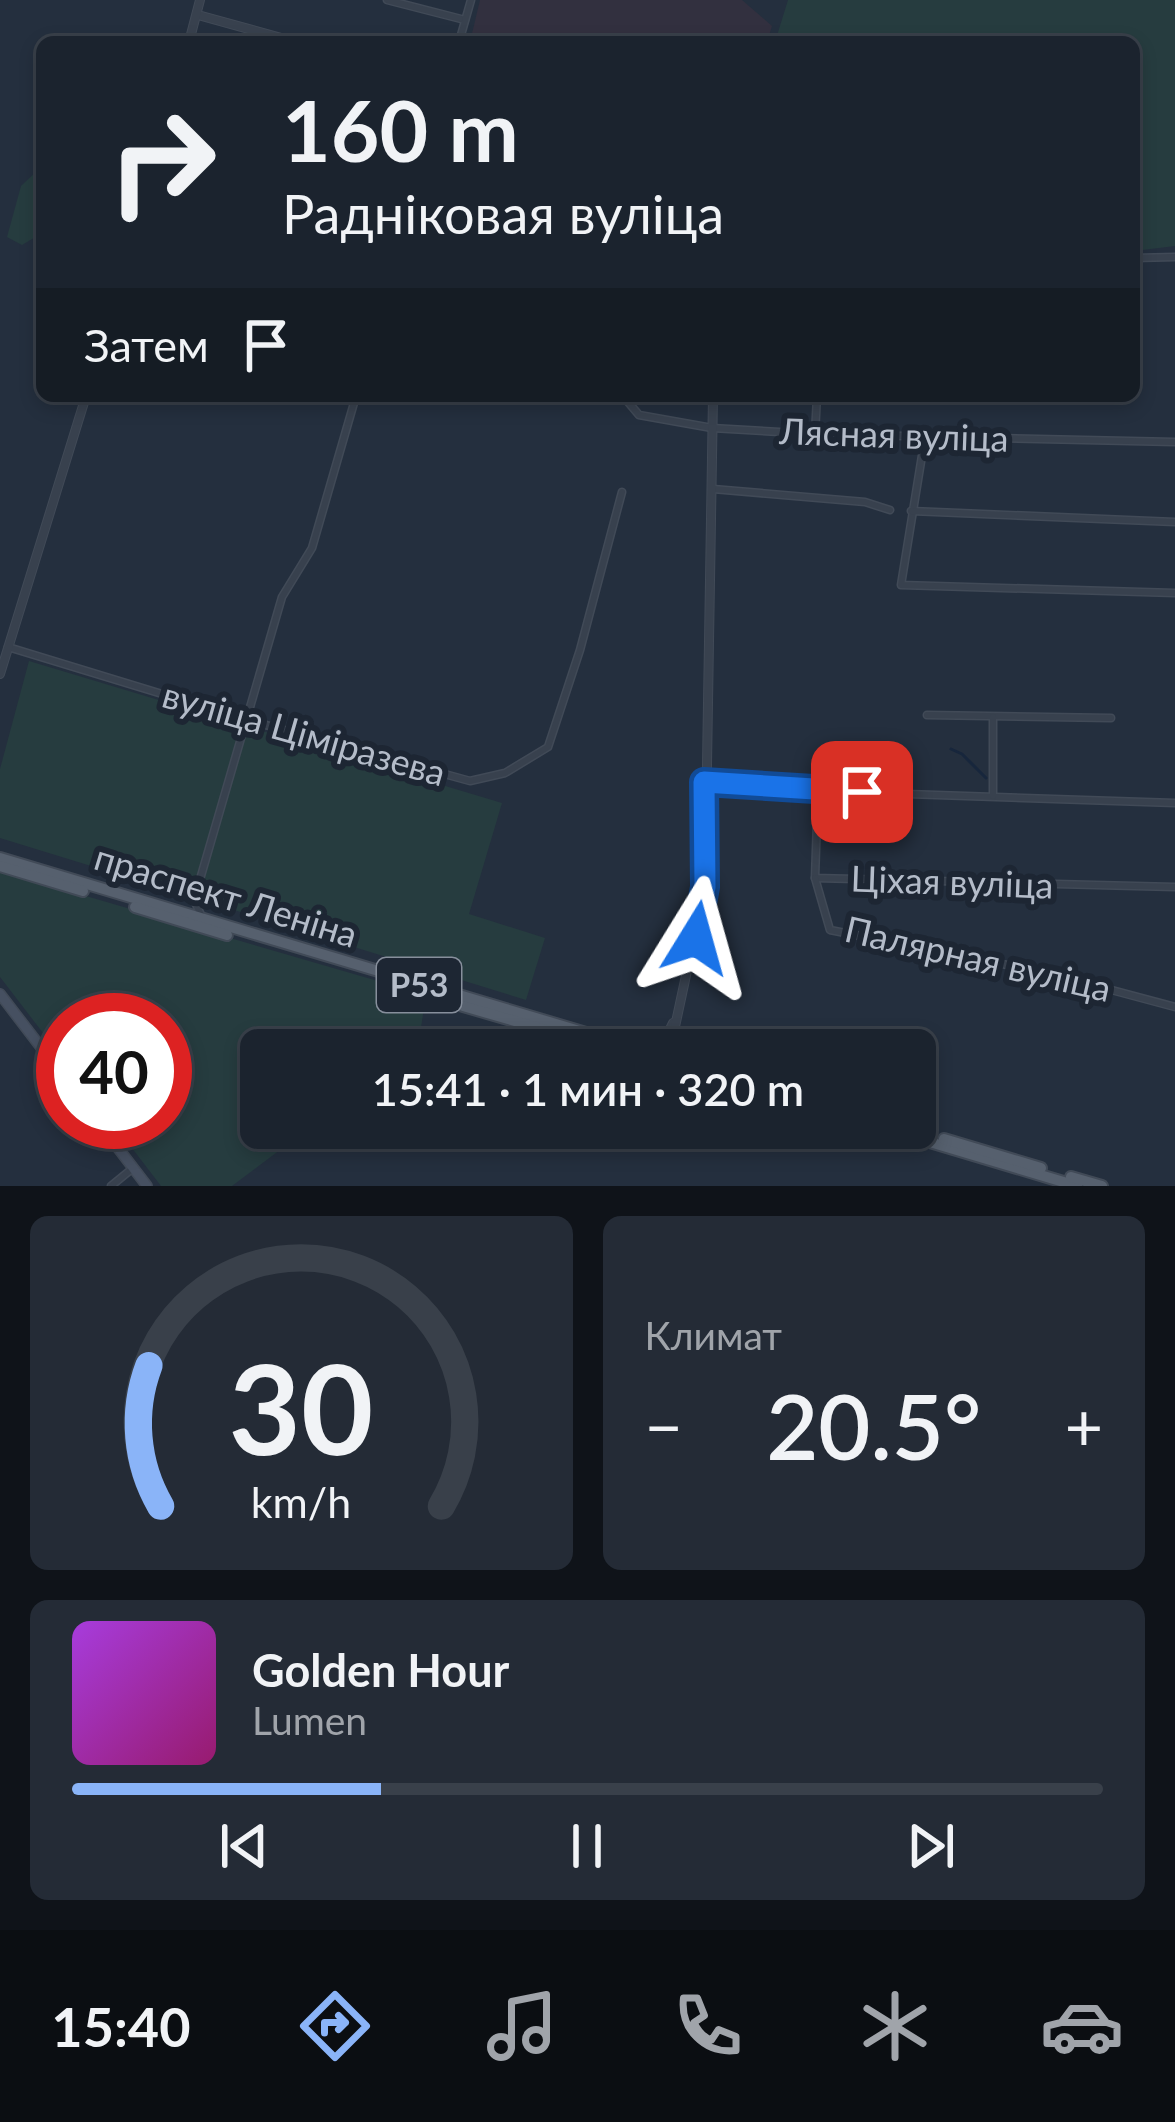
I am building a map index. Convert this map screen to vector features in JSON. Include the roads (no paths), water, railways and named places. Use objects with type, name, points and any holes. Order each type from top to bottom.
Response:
[{"type":"main road","name":"праспект Леніна","points":[[0,862],[572,1029]]},
{"type":"main road","name":"праспект Леніна","points":[[0,862],[546,1029]]},
{"type":"main road","points":[[0,994],[36,1041]]},
{"type":"main road","points":[[936,1136],[1102,1186]]},
{"type":"main road","points":[[936,1144],[1077,1186]]},
{"type":"main road","points":[[119,1149],[147,1186]]},
{"type":"street","points":[[190,36],[200,0]]},
{"type":"street","points":[[387,0],[465,20]]},
{"type":"street","points":[[461,36],[471,0]]},
{"type":"street","points":[[198,15],[256,36]]},
{"type":"street","points":[[1140,258],[1175,257]]},
{"type":"street","points":[[0,674],[84,402]]},
{"type":"street","points":[[206,921],[194,900],[244,719],[282,597],[312,548],[354,402]]},
{"type":"street","name":"Лясная вуліца","points":[[628,402],[639,415],[712,428],[1175,442]]},
{"type":"street","points":[[672,1029],[703,906],[713,402]]},
{"type":"street","points":[[815,434],[818,402]]},
{"type":"street","points":[[926,437],[901,585],[1175,593]]},
{"type":"street","points":[[713,490],[865,502],[890,510]]},
{"type":"street","name":"вуліца Ціміразева","points":[[8,647],[470,781],[505,773],[548,747],[622,493]]},
{"type":"street","points":[[911,511],[1175,522]]},
{"type":"street","points":[[926,715],[1111,718]]},
{"type":"street","points":[[993,717],[993,796]]},
{"type":"street","points":[[704,782],[818,791],[1175,803]]},
{"type":"street","name":"Ціхая вуліца","points":[[818,791],[815,878],[1175,887]]},
{"type":"street","name":"Палярная вуліца","points":[[815,878],[830,930],[1048,974],[1175,1007]]},
{"type":"street","points":[[172,910],[194,900]]},
{"type":"street","points":[[670,1029],[673,1023]]},
{"type":"street","points":[[111,1186],[134,1168]]},
{"type":"waterway","points":[[951,749],[986,778]]}]
